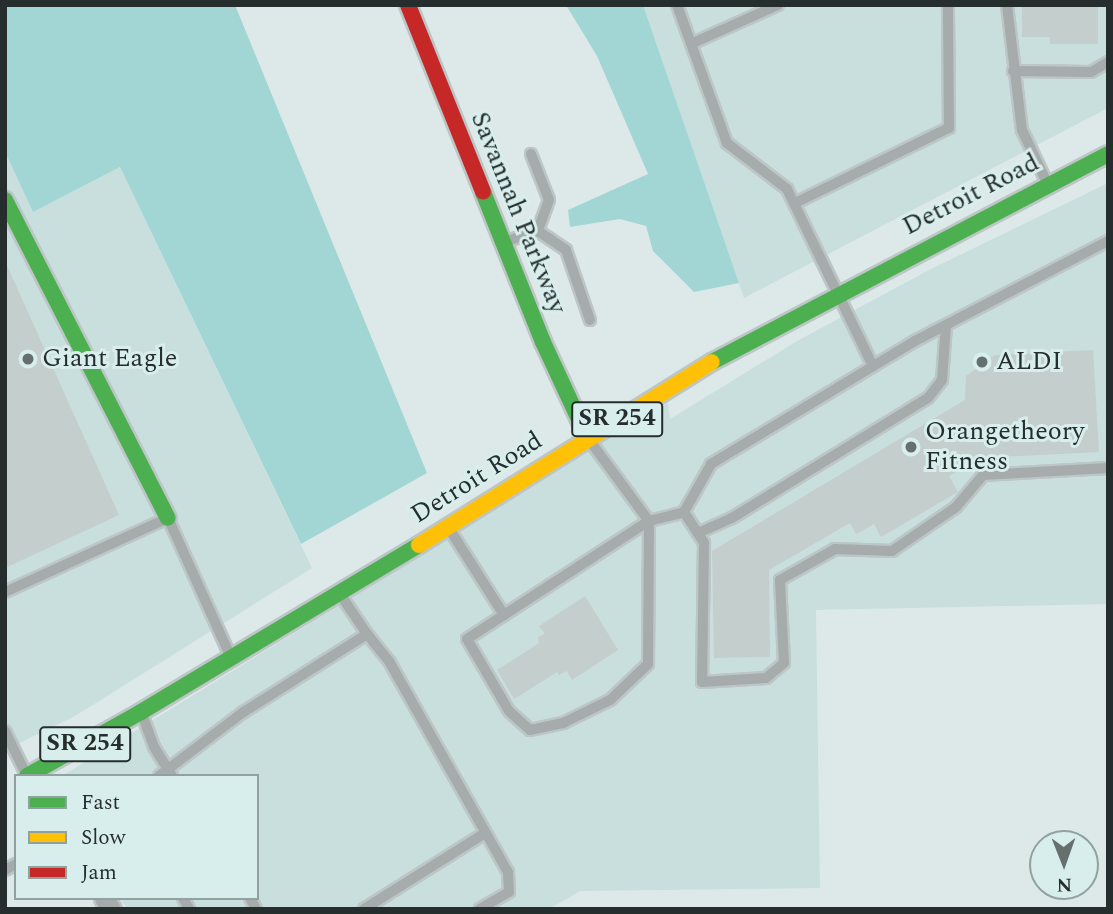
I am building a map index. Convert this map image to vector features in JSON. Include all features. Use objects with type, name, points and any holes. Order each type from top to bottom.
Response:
[{"type":"main road","name":"Savannah Parkway","points":[[408,5],[503,243],[567,397],[587,437]]},
{"type":"main road","name":"Detroit Road","points":[[31,774],[141,712],[449,527],[587,437],[738,345],[1047,183],[1108,154]]},
{"type":"main road","points":[[5,200],[169,518]]},
{"type":"lane","points":[[677,5],[727,143],[787,189],[873,366]]},
{"type":"lane","points":[[693,43],[778,5]]},
{"type":"lane","points":[[796,203],[949,128],[948,5]]},
{"type":"lane","points":[[1007,5],[1022,130],[1047,183]]},
{"type":"lane","points":[[1013,71],[1091,72],[1108,62]]},
{"type":"lane","points":[[531,154],[549,200],[538,231]]},
{"type":"lane","points":[[503,243],[538,231]]},
{"type":"lane","points":[[538,231],[566,250],[590,320]]},
{"type":"lane","points":[[587,437],[649,522],[648,664],[610,700],[563,723],[530,730],[509,710],[467,639],[649,522],[684,512],[711,464],[873,366],[1108,241]]},
{"type":"lane","points":[[698,533],[732,518],[928,398],[943,380],[946,325]]},
{"type":"lane","points":[[684,512],[704,543],[702,682],[765,678],[784,663],[780,580],[835,549],[892,551],[956,508],[983,475],[1108,468]]},
{"type":"lane","points":[[5,592],[169,518],[231,657]]},
{"type":"lane","points":[[449,527],[504,615]]},
{"type":"lane","points":[[338,592],[389,662],[508,872],[509,892],[480,909]]},
{"type":"lane","points":[[141,712],[154,747],[170,772],[242,713],[367,634]]},
{"type":"lane","points":[[5,731],[26,774]]},
{"type":"lane","points":[[364,909],[485,833]]},
{"type":"shaded area","points":[[5,5],[235,5],[427,473],[301,544],[120,167],[33,212],[5,152]]},
{"type":"shaded area","points":[[566,5],[643,5],[739,283],[694,292],[653,251],[646,226],[620,219],[570,227],[568,210],[648,174],[597,56]]},
{"type":"shaded area","points":[[643,5],[1108,5],[1108,108],[744,298]]},
{"type":"shaded area","points":[[5,152],[33,212],[120,167],[312,568],[75,716],[5,750]]},
{"type":"shaded area","points":[[1108,183],[1108,604],[816,610],[820,888],[580,891],[549,909],[127,909],[121,900],[259,900],[259,774],[65,774],[668,403],[670,419],[797,341],[929,270]]},
{"type":"building","points":[[1022,5],[1098,5],[1098,44],[1050,44],[1050,37],[1022,37]]},
{"type":"building","points":[[5,261],[119,515],[5,568]]},
{"type":"building","points":[[1093,350],[1099,452],[980,458],[949,476],[958,492],[881,537],[874,524],[856,534],[850,523],[769,570],[770,657],[714,658],[712,551],[965,400],[966,376],[995,355]]},
{"type":"building","points":[[585,596],[618,650],[572,680],[567,671],[559,675],[557,672],[514,699],[497,670],[539,643],[538,637],[545,634],[539,626]]},
{"type":"traffic: fast","points":[[712,362],[1108,154]]},
{"type":"traffic: fast","points":[[483,192],[543,342],[587,437]]},
{"type":"traffic: fast","points":[[5,200],[168,518]]},
{"type":"traffic: fast","points":[[31,774],[141,712],[419,545]]},
{"type":"traffic: slow","points":[[419,545],[712,362]]},
{"type":"traffic: jam","points":[[408,5],[483,192]]},
{"type":"place","name":"Giant Eagle","points":[[28,359]]},
{"type":"place","name":"ALDI","points":[[982,362]]},
{"type":"place","name":"Orangetheory Fitness","points":[[911,447]]}]
